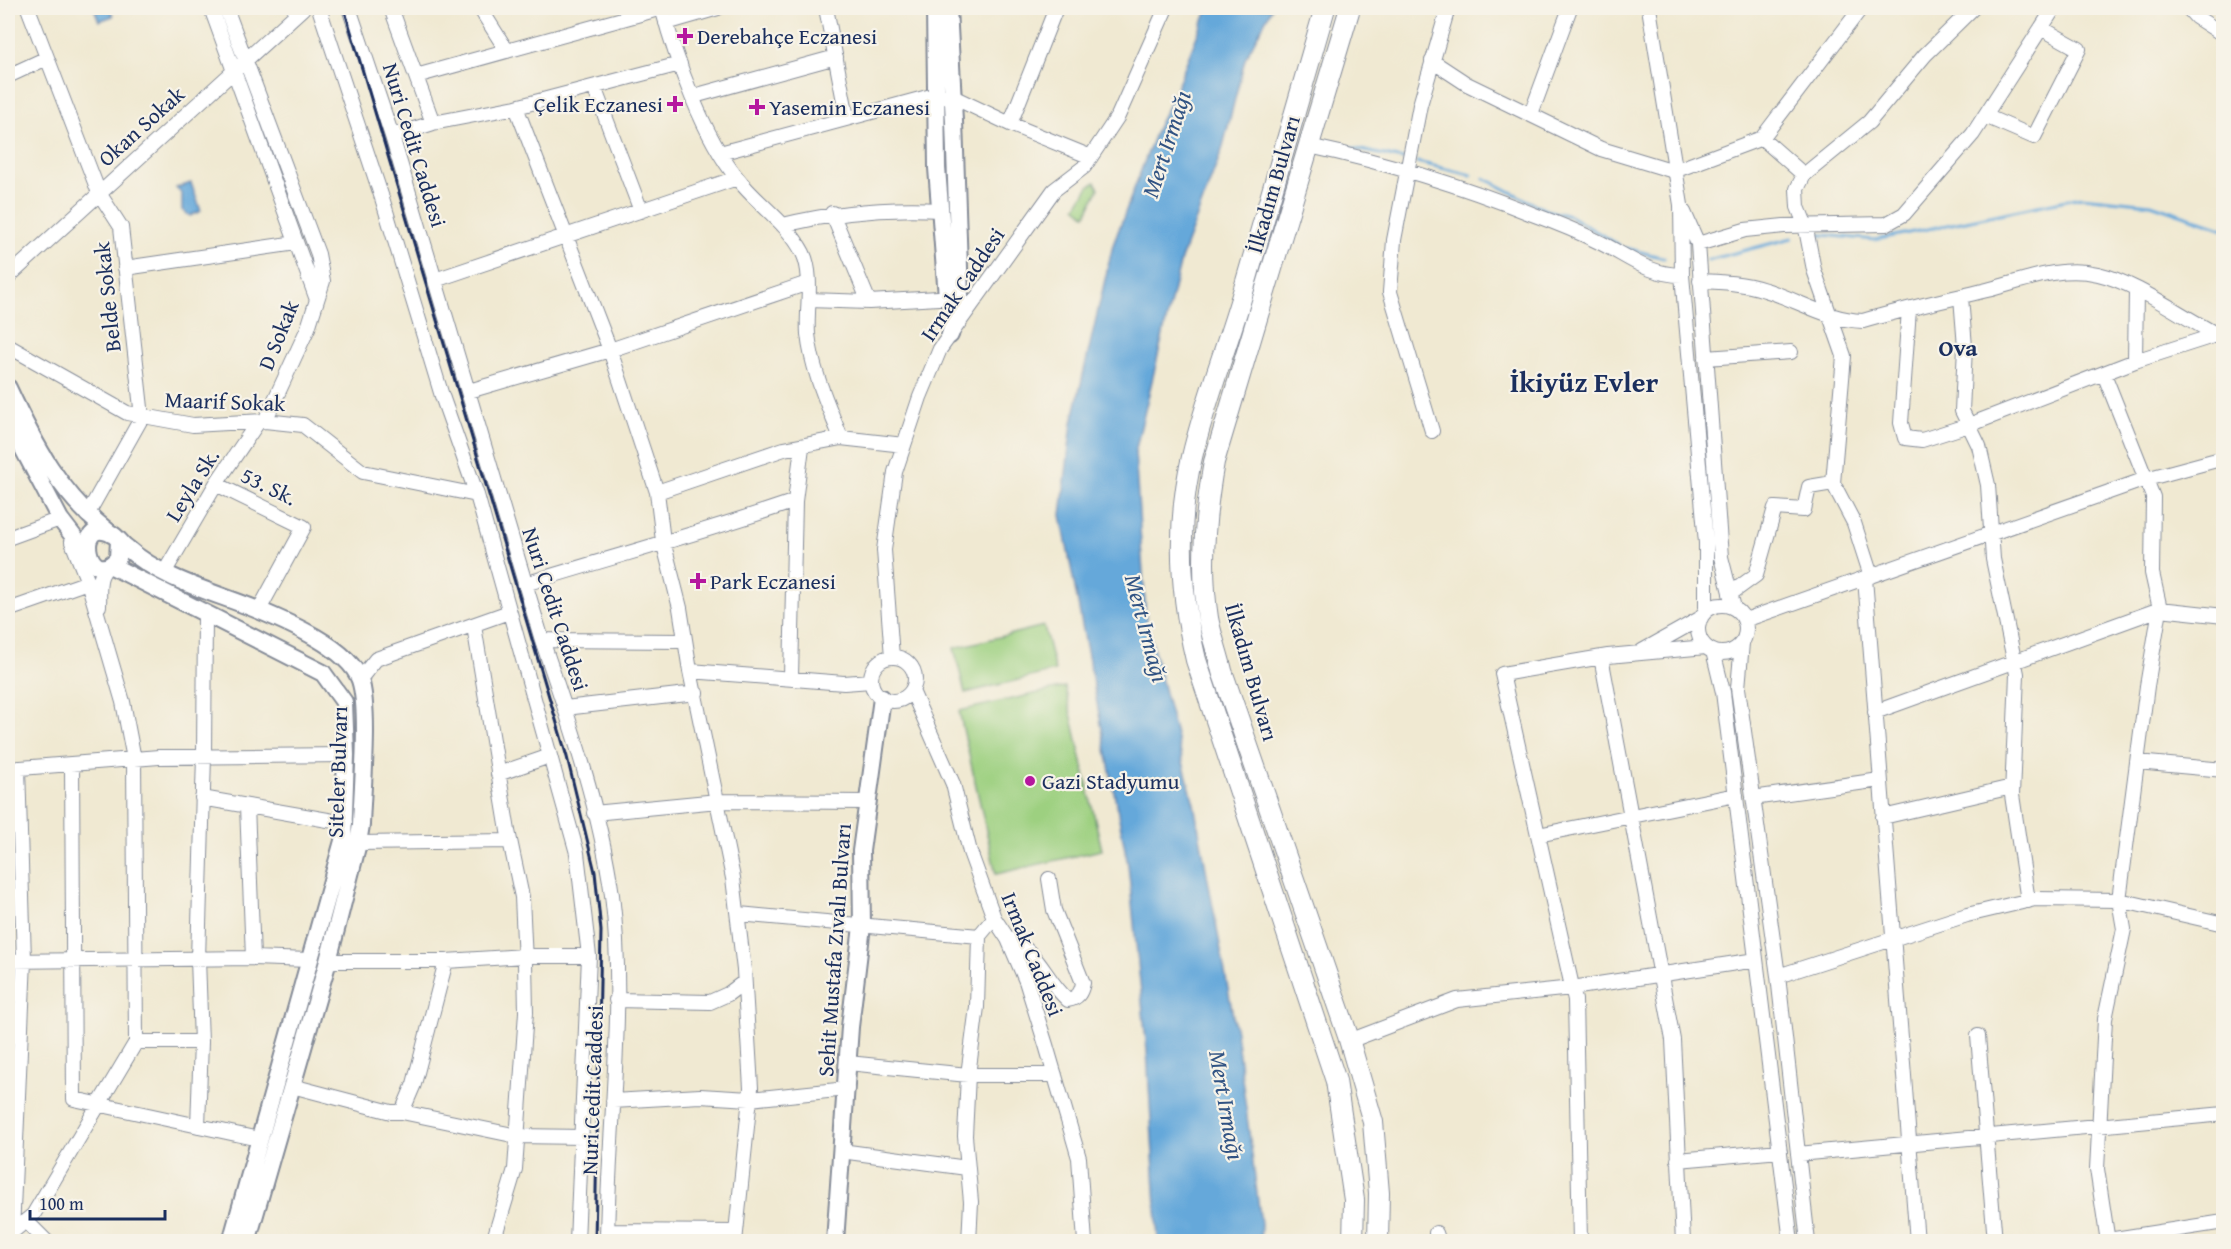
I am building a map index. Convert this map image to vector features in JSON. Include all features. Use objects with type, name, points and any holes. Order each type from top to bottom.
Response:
[{"type":"highway","name":"İlkadım Bulvarı","points":[[1324,8],[1242,294],[1192,457],[1182,534],[1182,575],[1185,612],[1196,660],[1336,1081],[1354,1200],[1353,1242]]},
{"type":"highway","name":"İlkadım Bulvarı","points":[[1350,8],[1214,462],[1206,507],[1205,577],[1208,618],[1222,671],[1349,1041],[1373,1122],[1379,1193],[1378,1242]]},
{"type":"main road","points":[[935,8],[935,95],[941,210],[953,302]]},
{"type":"main road","points":[[948,8],[953,97],[953,302],[950,334]]},
{"type":"main road","name":"Siteler Bulvarı","points":[[8,388],[37,450],[87,514],[140,560],[164,573],[259,610],[306,632],[344,658],[360,679],[364,700],[362,825],[328,961],[247,1242]]},
{"type":"main road","points":[[8,420],[60,519],[87,554],[94,563],[110,565],[120,552],[115,538],[100,532],[91,538],[87,554]]},
{"type":"main road","name":"Siteler Bulvarı","points":[[110,565],[323,673],[344,702],[346,755],[343,841],[231,1242]]},
{"type":"main road","name":"Sehit Mustafa Zıvalı Bulvarı","points":[[836,1242],[848,1063],[862,926],[861,851],[882,698]]},
{"type":"street","name":"Belde Sokak","points":[[28,8],[99,193],[121,227],[142,417]]},
{"type":"street","points":[[211,8],[316,297]]},
{"type":"street","name":"D Sokak","points":[[226,8],[318,254],[323,281],[316,297],[308,328],[262,422]]},
{"type":"street","name":"Okan Sokak","points":[[8,277],[303,8]]},
{"type":"street","name":"Nuri Cedit Caddesi","points":[[319,8],[382,198],[442,396],[477,495],[577,853],[589,956],[577,1242]]},
{"type":"street","name":"Nuri Cedit Caddesi","points":[[349,8],[392,136],[525,584],[565,708],[594,813],[612,894],[616,1000],[607,1236]]},
{"type":"street","points":[[391,8],[433,123]]},
{"type":"street","points":[[480,8],[507,51]]},
{"type":"street","points":[[416,76],[662,8],[680,64],[720,153],[737,178],[783,225],[804,254],[809,300],[808,335],[818,381],[842,438]]},
{"type":"street","points":[[666,23],[718,8]]},
{"type":"street","points":[[826,8],[847,117]]},
{"type":"street","points":[[1010,124],[1056,8]]},
{"type":"street","name":"Irmak Caddesi","points":[[892,657],[884,550],[895,472],[940,349],[1054,190],[1084,167],[1118,116],[1166,8]]},
{"type":"street","points":[[1432,431],[1390,292],[1394,240],[1409,172],[1420,105],[1448,8]]},
{"type":"street","points":[[1531,114],[1570,8]]},
{"type":"street","points":[[1649,8],[1681,205],[1682,275],[1706,543],[1703,614],[1699,633],[1710,649],[1723,692],[1791,1242]]},
{"type":"street","points":[[1432,62],[1467,84],[1601,149],[1674,171],[1762,138],[1861,8]]},
{"type":"street","points":[[1917,1242],[1880,780],[1868,577],[1854,523],[1833,483],[1844,356],[1832,316],[1814,270],[1805,224],[1798,207],[1797,189],[1804,175],[1869,122],[1925,55],[1973,8]]},
{"type":"street","points":[[1698,244],[1745,230],[1805,224],[1886,224],[1904,214],[1973,134],[2054,8]]},
{"type":"street","points":[[2188,8],[2196,17],[2223,35]]},
{"type":"street","points":[[1985,116],[2034,137],[2079,49],[2041,28]]},
{"type":"street","points":[[694,96],[836,57]]},
{"type":"street","points":[[8,76],[47,58]]},
{"type":"street","points":[[392,136],[433,123],[516,107],[680,64]]},
{"type":"street","points":[[594,87],[641,212]]},
{"type":"street","points":[[720,153],[935,95],[953,97],[1010,124],[1090,157]]},
{"type":"street","points":[[516,107],[610,350],[657,492],[663,541],[680,608],[690,671],[739,914],[750,1099],[735,1237],[607,1236]]},
{"type":"street","points":[[1762,138],[1804,175]]},
{"type":"street","points":[[1309,146],[1360,157],[1532,214],[1599,242],[1644,269],[1667,275],[1682,275]]},
{"type":"street","points":[[435,280],[566,238],[737,178]]},
{"type":"street","points":[[1681,205],[1698,244],[1721,557],[1732,601],[1745,620],[1738,688],[1778,976],[1808,1242]]},
{"type":"street","points":[[783,225],[832,213],[900,208],[941,210]]},
{"type":"street","points":[[832,213],[869,302]]},
{"type":"street","points":[[125,268],[296,243]]},
{"type":"street","points":[[1700,281],[1733,283],[1764,290],[1842,320],[1863,321],[2051,272],[2072,271],[2100,274],[2136,290],[2220,336]]},
{"type":"street","points":[[469,391],[610,350],[808,283]]},
{"type":"street","points":[[2135,360],[2136,290]]},
{"type":"street","points":[[1960,297],[1965,347],[1962,411],[1979,446],[1988,485],[1993,559],[2017,674],[2012,787],[2028,901]]},
{"type":"street","points":[[809,300],[953,302]]},
{"type":"street","points":[[1909,309],[1901,423],[1905,438],[1922,440],[1969,425],[2135,360],[2220,336]]},
{"type":"street","name":"Maarif Sokak","points":[[8,346],[127,413],[193,425],[262,422],[303,425],[363,472],[477,495]]},
{"type":"street","points":[[1706,357],[1791,352]]},
{"type":"street","points":[[2104,374],[2153,497],[2152,573],[2160,609],[2119,900],[2124,929],[2105,1019],[2097,1169],[2108,1241],[2223,1222]]},
{"type":"street","points":[[87,514],[142,417]]},
{"type":"street","name":"Leyla Sk.","points":[[164,573],[216,484],[262,422]]},
{"type":"street","points":[[657,492],[783,449],[842,438],[904,445]]},
{"type":"street","points":[[791,677],[795,501],[802,447]]},
{"type":"street","points":[[1745,620],[2146,479],[2223,458]]},
{"type":"street","points":[[1637,654],[1719,605],[1732,601],[1756,575],[1775,508],[1804,510],[1809,487],[1833,483]]},
{"type":"street","name":"53. Sk.","points":[[216,484],[304,527],[259,610]]},
{"type":"street","points":[[525,584],[663,541],[710,530],[795,501]]},
{"type":"street","points":[[8,538],[60,519],[78,553],[88,582],[123,702],[134,759],[137,960],[136,1042],[33,1215],[10,1234]]},
{"type":"street","points":[[99,621],[100,578],[103,570],[110,565]]},
{"type":"street","points":[[8,610],[88,582]]},
{"type":"street","points":[[1875,712],[2160,609],[2223,616]]},
{"type":"street","points":[[360,679],[376,659],[509,612]]},
{"type":"street","points":[[198,1126],[201,1042],[198,959],[204,756],[205,613]]},
{"type":"street","points":[[474,626],[498,774],[522,897],[525,956],[526,1012],[515,1169],[493,1242]]},
{"type":"street","points":[[542,640],[685,641]]},
{"type":"street","points":[[1580,1242],[1575,1000],[1502,674],[1601,657],[1710,649],[1729,652],[1742,643]]},
{"type":"street","points":[[892,657],[905,660],[914,671],[912,691],[895,701],[876,694],[871,681],[872,674],[879,663],[892,657]]},
{"type":"street","points":[[1601,657],[1633,816],[1673,1040],[1683,1242]]},
{"type":"street","points":[[690,671],[791,677],[844,683],[871,681]]},
{"type":"street","name":"Irmak Caddesi","points":[[912,691],[953,784],[970,852],[994,918],[1008,939],[1026,981],[1079,1158],[1085,1242]]},
{"type":"street","points":[[565,708],[696,693]]},
{"type":"street","points":[[10,1234],[24,960],[13,769],[204,756],[346,755]]},
{"type":"street","points":[[498,774],[550,756]]},
{"type":"street","points":[[2137,762],[2223,770]]},
{"type":"street","points":[[72,764],[75,961],[74,1099],[259,1139]]},
{"type":"street","points":[[1753,798],[1880,780]]},
{"type":"street","points":[[1883,817],[2012,787]]},
{"type":"street","points":[[1538,835],[1736,795]]},
{"type":"street","points":[[202,798],[345,823]]},
{"type":"street","points":[[594,813],[718,801],[867,802]]},
{"type":"street","points":[[247,806],[253,958]]},
{"type":"street","points":[[358,843],[510,841]]},
{"type":"street","points":[[1008,939],[1024,945],[1044,969],[1058,991],[1068,1000],[1075,999],[1081,993],[1083,983],[1054,910],[1048,879]]},
{"type":"street","points":[[1778,976],[1967,915],[2028,901],[2096,898],[2119,900],[2223,924]]},
{"type":"street","points":[[739,914],[979,936]]},
{"type":"street","points":[[969,1242],[971,1202],[964,1136],[968,1075],[977,1007],[979,936],[994,918]]},
{"type":"street","points":[[328,961],[446,961],[525,956],[589,956]]},
{"type":"street","points":[[8,961],[253,958],[309,960]]},
{"type":"street","points":[[1349,1041],[1457,1000],[1572,988],[1756,960]]},
{"type":"street","points":[[402,1112],[414,1084],[446,961]]},
{"type":"street","points":[[616,1000],[710,1002],[728,994],[744,982]]},
{"type":"street","points":[[1978,1036],[1995,1242]]},
{"type":"street","points":[[136,1042],[201,1042]]},
{"type":"street","points":[[848,1063],[968,1075],[1055,1075]]},
{"type":"street","points":[[292,1086],[392,1112],[402,1112],[517,1136],[583,1137]]},
{"type":"street","points":[[613,1101],[700,1096],[750,1099],[847,1089]]},
{"type":"street","points":[[1798,1154],[2223,1114]]},
{"type":"street","points":[[841,1151],[967,1168]]},
{"type":"street","points":[[1678,1160],[1780,1151]]},
{"type":"street","points":[[26,1221],[47,1242]]},
{"type":"green space","points":[[1095,182],[1099,188],[1086,215],[1076,207],[1089,186]]},
{"type":"green space","points":[[1044,626],[1055,671],[965,693],[954,648]]},
{"type":"green space","name":"Gazi Stadyumu","points":[[1065,687],[1102,850],[996,874],[959,711]]},
{"type":"water","points":[[94,8],[110,8],[113,16],[99,21]]},
{"type":"water","name":"Mert Irmağı","points":[[1208,8],[1272,8],[1245,59],[1222,150],[1181,259],[1135,452],[1146,620],[1194,804],[1236,1032],[1261,1224],[1260,1242],[1158,1241],[1147,1051],[1128,865],[1061,515],[1072,423],[1113,245],[1157,128],[1174,94]]},
{"type":"water","points":[[191,183],[201,211],[190,216],[182,210],[182,194],[176,188]]},
{"type":"waterway","points":[[1328,143],[1403,159]]},
{"type":"waterway","points":[[1417,162],[1471,175]]},
{"type":"waterway","points":[[1484,178],[1546,210],[1570,216],[1619,245]]},
{"type":"waterway","points":[[1813,234],[1875,240],[2081,197],[2151,204],[2224,229]]},
{"type":"waterway","points":[[1708,260],[1792,238]]},
{"type":"waterway","points":[[1626,248],[1664,258]]},
{"type":"railway","points":[[344,8],[567,757],[595,872],[601,931],[595,1242]]},
{"type":"place","name":"Derebahçe Eczanesi","points":[[685,36]]},
{"type":"place","name":"Çelik Eczanesi","points":[[675,104]]},
{"type":"place","name":"Yasemin Eczanesi","points":[[757,107]]},
{"type":"place","name":"Park Eczanesi","points":[[698,581]]},
{"type":"place","name":"Gazi Stadyumu","points":[[1030,781]]},
{"type":"district","name":"Ova","points":[[1958,347]]},
{"type":"district","name":"İkiyüz Evler","points":[[1584,381]]}]
